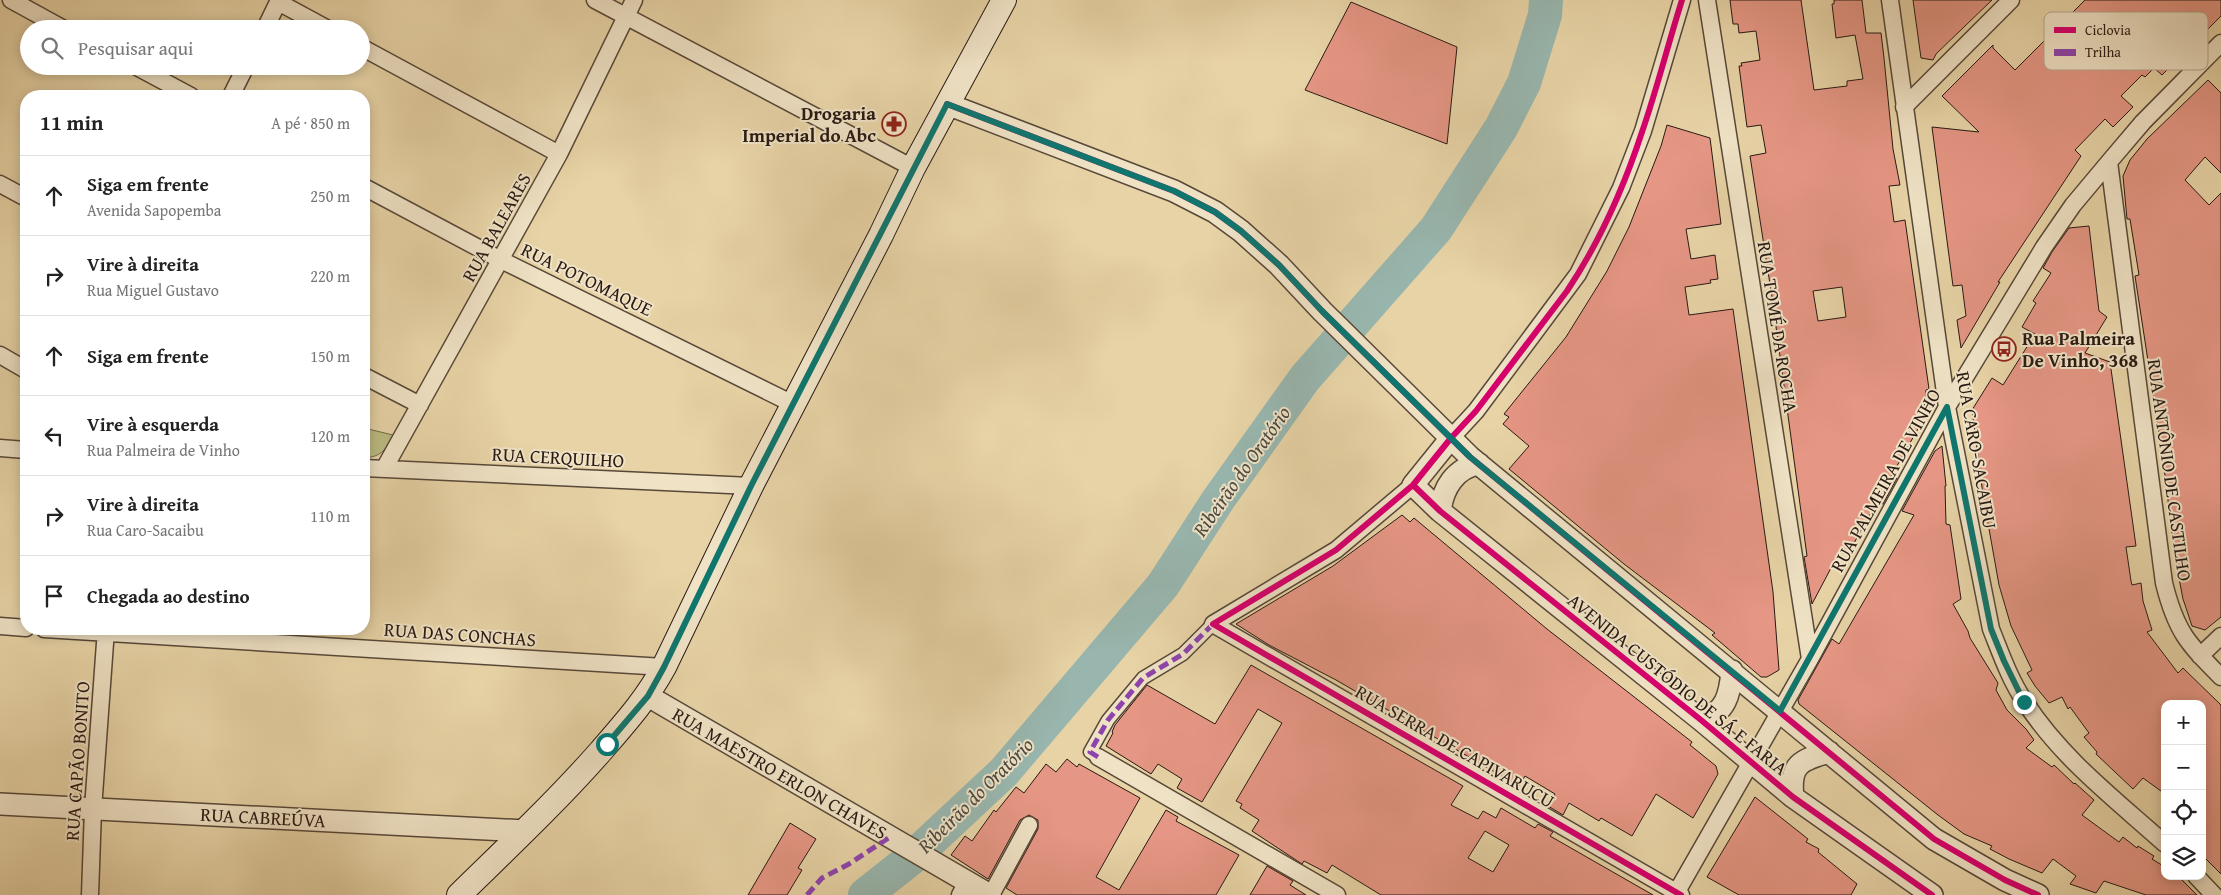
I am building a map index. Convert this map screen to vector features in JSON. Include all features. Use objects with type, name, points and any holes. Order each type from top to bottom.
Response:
[{"type":"main road","points":[[459,895],[526,831],[586,768],[648,696],[664,667],[751,486],[913,168],[1004,0]]},
{"type":"street","points":[[11,0],[48,20]]},
{"type":"street","points":[[595,0],[913,168]]},
{"type":"street","name":"RUA BALEARES","points":[[384,469],[559,154],[634,0]]},
{"type":"street","points":[[1337,895],[1094,755],[1108,720],[1143,678],[1183,654],[1213,624],[1336,550],[1413,485],[1451,438],[1476,411],[1578,274],[1621,188],[1643,131],[1682,0]]},
{"type":"street","name":"RUA TOMÉ DA ROCHA","points":[[1707,0],[1810,659]]},
{"type":"street","name":"RUA CARO-SACAIBU","points":[[1890,0],[1947,407],[1991,629],[2024,702],[2052,738],[2079,766],[2161,840]]},
{"type":"street","points":[[1904,107],[2011,0]]},
{"type":"street","points":[[268,20],[278,1],[312,20]]},
{"type":"street","name":"RUA PALMEIRA DE VINHO","points":[[2208,56],[2221,43]]},
{"type":"street","points":[[370,52],[559,154]]},
{"type":"street","name":"RUA PALMEIRA DE VINHO","points":[[1678,894],[1810,659],[1947,407],[2044,247],[2074,205],[2109,162],[2143,122],[2194,70]]},
{"type":"street","points":[[152,75],[180,90]]},
{"type":"street","points":[[234,90],[242,75]]},
{"type":"street","points":[[947,104],[1174,191],[1215,212],[1241,231],[1279,265],[1322,311],[1479,464],[1934,839],[2005,880],[2038,895]]},
{"type":"street","name":"RUA ANTÔNIO DE CASTILHO","points":[[2109,162],[2164,583],[2178,627],[2186,640],[2221,677]]},
{"type":"street","points":[[0,184],[20,195]]},
{"type":"street","name":"RUA POTOMAQUE","points":[[370,190],[501,260],[793,404]]},
{"type":"street","points":[[0,356],[20,367]]},
{"type":"street","points":[[370,379],[420,405]]},
{"type":"street","points":[[0,448],[20,450]]},
{"type":"street","points":[[1440,510],[1442,498],[1456,474],[1465,468],[1479,464]]},
{"type":"street","name":"RUA CERQUILHO","points":[[370,468],[751,486]]},
{"type":"street","name":"AVENIDA CUSTÓDIO DE SÁ E FARIA","points":[[1413,485],[1440,510],[1701,720],[1793,797],[1932,895]]},
{"type":"street","name":"RUA SERRA DE CAPIVARUCU","points":[[1213,624],[1678,894]]},
{"type":"street","points":[[0,626],[20,628]]},
{"type":"street","name":"RUA CAPÃO BONITO","points":[[90,895],[93,809],[106,635]]},
{"type":"street","name":"RUA DAS CONCHAS","points":[[181,635],[664,667]]},
{"type":"street","points":[[2200,656],[2221,636]]},
{"type":"street","points":[[1701,720],[1718,713],[1728,699],[1732,671]]},
{"type":"street","name":"RUA MAESTRO ERLON CHAVES","points":[[648,696],[939,865],[964,888],[991,895]]},
{"type":"street","points":[[1793,797],[1792,777],[1799,765],[1804,760],[1830,752]]},
{"type":"street","name":"RUA CABREÚVA","points":[[0,804],[526,831]]},
{"type":"street","points":[[991,895],[1029,825]]},
{"type":"street","points":[[2200,880],[2214,895]]},
{"type":"shaded area","points":[[370,429],[393,435],[385,449],[370,457]]},
{"type":"building","points":[[1730,0],[1801,0],[1814,90],[1847,86],[1847,81],[1863,79],[1855,35],[1836,38],[1832,4],[1834,4],[1834,0],[1862,0],[1866,33],[1881,33],[1893,149],[1900,185],[1889,186],[1894,222],[1905,220],[1929,389],[1926,390],[1923,420],[1885,487],[1897,478],[1883,504],[1877,502],[1849,552],[1839,553],[1834,567],[1831,568],[1812,604],[1804,557],[1807,556],[1772,297],[1750,156],[1766,153],[1761,125],[1747,127],[1739,66],[1742,66],[1741,63],[1760,60],[1756,31],[1739,33],[1738,24],[1733,24]],"holes":[[[1842,287],[1846,317],[1818,321],[1813,291]]]},
{"type":"building","points":[[1913,0],[1992,0],[1936,54],[1933,60],[1921,58]]},
{"type":"building","points":[[2085,0],[2221,0],[2221,16],[2208,29],[2208,12],[2073,12]]},
{"type":"building","points":[[1351,2],[1457,47],[1447,144],[1305,90]]},
{"type":"building","points":[[2044,41],[2044,70],[2152,70],[2145,77],[2142,75],[2121,96],[2133,107],[2113,127],[2105,119],[2075,150],[2081,156],[1998,282],[2000,282],[1961,348],[1957,320],[1966,316],[1962,285],[1953,286],[1932,127],[1979,132],[1942,96],[1993,45],[1993,48],[2015,70]]},
{"type":"building","points":[[2156,70],[2167,70],[2162,75]]},
{"type":"building","points":[[2208,80],[2221,93],[2221,173],[2205,157],[2185,180],[2209,205],[2221,193],[2221,617],[2205,630],[2192,626],[2183,599],[2175,558],[2163,459],[2135,276],[2139,275],[2130,219],[2127,219],[2123,176],[2130,160],[2147,139]]},
{"type":"building","points":[[1667,125],[1710,138],[1721,224],[1686,229],[1691,259],[1715,255],[1718,279],[1710,280],[1711,283],[1685,287],[1689,315],[1733,309],[1773,592],[1779,670],[1767,677],[1761,677],[1712,635],[1715,633],[1624,564],[1509,469],[1529,446],[1503,424],[1509,417],[1504,414],[1566,337],[1607,271],[1629,227],[1661,146]]},
{"type":"building","points":[[2089,226],[2099,311],[2107,317],[2085,353],[2110,362],[2136,546],[2126,547],[2132,585],[2141,583],[2143,601],[2152,630],[2147,632],[2178,673],[2183,668],[2221,705],[2221,874],[2206,859],[2206,700],[2161,700],[2161,791],[2143,778],[2133,789],[2096,754],[2097,752],[2084,737],[2089,733],[2070,707],[2068,709],[2062,697],[2049,703],[2035,686],[2027,673],[2032,670],[2011,626],[1999,585],[1983,495],[1972,410],[1992,378],[2003,385],[2035,334],[2022,327],[2036,303],[2033,301],[2051,273],[2043,268],[2069,228]]},
{"type":"building","points":[[1942,446],[1946,486],[1946,524],[1950,525],[1961,599],[1953,604],[1970,638],[1998,683],[1996,690],[2007,710],[2034,740],[2026,748],[2052,767],[2054,765],[2094,800],[2082,815],[2119,842],[2123,837],[2137,848],[2138,846],[2154,856],[2152,859],[2161,865],[2161,880],[2182,880],[2197,895],[2146,895],[2104,881],[2096,893],[2070,884],[2076,876],[2053,859],[2042,873],[2009,859],[1990,849],[1992,846],[1964,834],[1938,815],[1799,704],[1798,700],[1832,639],[1839,644],[1914,515],[1902,511],[1935,451]]},
{"type":"building","points":[[1402,515],[1410,522],[1414,518],[1547,629],[1692,742],[1690,745],[1716,766],[1718,774],[1693,818],[1656,794],[1632,836],[1601,818],[1599,821],[1569,803],[1563,815],[1548,806],[1555,794],[1525,776],[1519,786],[1336,680],[1269,645],[1236,624],[1333,566]]},
{"type":"building","points":[[1251,665],[1463,786],[1451,805],[1478,819],[1483,811],[1496,818],[1501,808],[1535,828],[1538,824],[1553,832],[1550,836],[1653,895],[1381,895],[1332,865],[1327,873],[1304,861],[1302,864],[1252,831],[1259,820],[1240,808],[1242,804],[1236,801],[1282,723],[1258,709],[1202,802],[1177,788],[1182,779],[1158,764],[1151,774],[1106,746],[1115,725],[1147,685],[1215,724]],"holes":[[[1485,831],[1509,845],[1493,872],[1468,858]]]},
{"type":"building","points":[[1067,759],[1077,767],[1079,764],[1140,798],[1096,877],[1119,890],[1166,810],[1178,817],[1176,821],[1239,855],[1216,895],[1017,895],[1006,888],[1038,829],[1038,820],[1029,815],[1020,820],[988,879],[951,855],[965,836],[972,841],[994,810],[996,812],[1016,787],[1024,793],[1046,764],[1056,772]]},
{"type":"building","points":[[1755,797],[1808,839],[1806,842],[1819,849],[1818,852],[1857,884],[1851,895],[1739,895],[1707,877]]},
{"type":"building","points":[[790,823],[816,839],[798,868],[802,870],[787,895],[748,895]]},
{"type":"building","points":[[1267,866],[1293,881],[1290,885],[1306,895],[1250,895]]},
{"type":"waterway","name":"Ribeirão do Oratório","points":[[865,895],[913,857],[1004,772],[1163,585],[1218,500],[1305,378],[1436,229],[1501,128],[1524,83],[1545,15],[1546,0]]},
{"type":"marked path","points":[[1098,757],[1090,752],[1108,720],[1143,678],[1183,654],[1213,624]]},
{"type":"marked path","points":[[807,895],[822,878],[849,864],[890,837]]},
{"type":"cycle path","points":[[1681,895],[1213,624],[1336,550],[1413,485],[1451,438],[1476,411],[1567,291],[1590,254],[1610,214],[1635,153],[1682,0]]},
{"type":"cycle path","points":[[947,104],[1174,191],[1215,212],[1241,231],[1279,265],[1322,311],[1470,457],[1934,839],[2005,880],[2038,895]]},
{"type":"cycle path","points":[[1413,485],[1440,511],[1701,720],[1793,797],[1932,895]]},
{"type":"place","name":"Drogaria Imperial do Abc","points":[[894,124]]},
{"type":"place","name":"Rua Palmeira De Vinho, 368","points":[[2004,349]]},
{"type":"route","points":[[607,744],[648,696],[664,667],[751,486],[947,104],[1174,191],[1215,212],[1241,231],[1279,265],[1322,311],[1470,457],[1780,711],[1947,407],[1991,629],[2024,702]]}]
